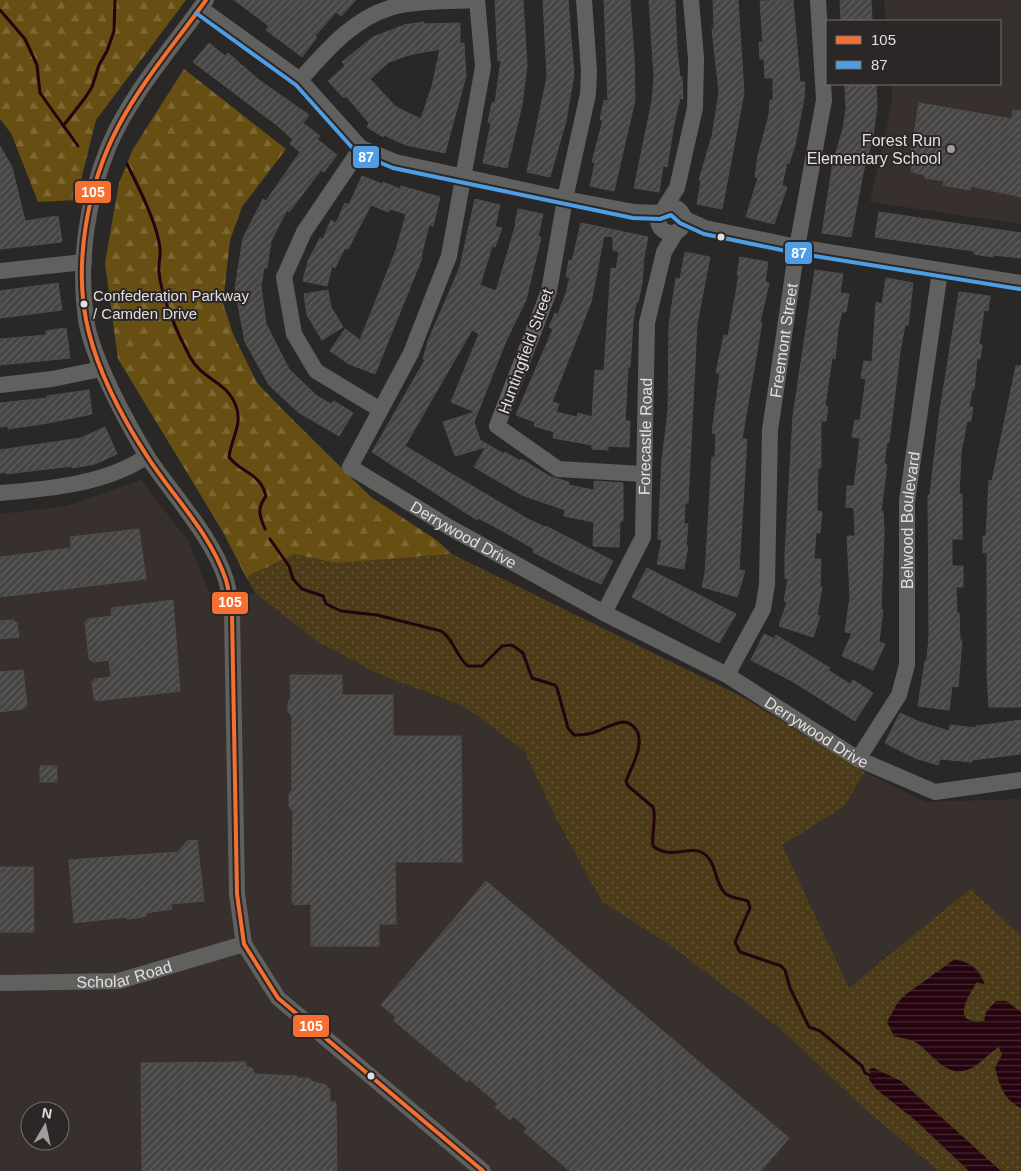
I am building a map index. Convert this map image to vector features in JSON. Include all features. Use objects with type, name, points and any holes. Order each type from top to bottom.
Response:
[{"type":"street","points":[[300,80],[333,43],[362,21],[392,7],[477,0]]},
{"type":"street","name":"Derrywood Drive","points":[[477,0],[483,66],[449,256],[411,352],[379,409],[350,467],[449,527],[604,613],[726,675],[858,759],[935,792],[1021,780]]},
{"type":"street","name":"Huntingfield Street","points":[[584,0],[589,71],[588,94],[565,199],[549,291],[497,426],[558,469],[643,474]]},
{"type":"street","points":[[671,221],[695,108],[696,58],[691,0]]},
{"type":"street","name":"Freemont Street","points":[[726,675],[763,608],[767,584],[770,430],[796,247],[824,100],[818,0]]},
{"type":"street","points":[[482,1171],[278,998],[244,944],[237,894],[232,613],[228,587],[220,565],[179,499],[147,456],[101,369],[86,320],[84,262],[91,205],[109,148],[142,87],[203,4],[300,80],[361,148],[395,162],[796,247],[1021,283]]},
{"type":"street","points":[[361,148],[304,232],[284,277],[294,334],[316,371],[379,409]]},
{"type":"street","name":"Forecastle Road","points":[[604,613],[643,537],[647,323],[671,221]]},
{"type":"street","points":[[0,271],[84,262]]},
{"type":"street","name":"Belwood Boulevard","points":[[858,759],[899,695],[907,665],[907,501],[940,271]]},
{"type":"street","points":[[0,385],[52,379],[101,369]]},
{"type":"street","points":[[0,493],[67,486],[136,464],[147,456]]},
{"type":"street","name":"Scholar Road","points":[[0,983],[119,981],[244,944]]},
{"type":"shaded area","name":"Forest Run Elementary School","points":[[884,0],[1021,0],[1021,224],[870,202],[893,96],[891,85],[1001,85],[1001,20],[886,20]]},
{"type":"shaded area","points":[[141,480],[189,542],[208,591],[256,594],[318,642],[376,673],[465,707],[524,751],[557,820],[602,902],[671,946],[778,1027],[866,1110],[938,1171],[0,1171],[0,514],[67,506]]},
{"type":"shaded area","points":[[295,554],[336,563],[452,554],[739,695],[865,772],[844,807],[782,845],[849,988],[970,889],[1021,935],[1021,1171],[938,1171],[866,1110],[778,1027],[671,946],[602,902],[557,820],[524,751],[465,707],[376,673],[318,642],[256,594],[246,577]]},
{"type":"shaded area","points":[[865,772],[925,802],[1021,799],[1021,935],[970,890],[849,989],[781,845],[844,807]]},
{"type":"shaded area","points":[[955,959],[974,968],[980,974],[985,985],[977,982],[969,995],[964,1009],[964,1015],[967,1019],[984,1021],[986,1012],[996,1001],[1006,1001],[1021,1012],[1021,1108],[1006,1096],[999,1081],[995,1068],[1002,1055],[999,1047],[973,1067],[963,1071],[950,1070],[917,1043],[894,1036],[887,1022],[898,1002],[905,995]]},
{"type":"shaded area","points":[[874,1068],[901,1081],[1001,1171],[969,1171],[915,1120],[876,1089],[868,1078],[871,1075],[869,1069]]},
{"type":"green space","points":[[0,0],[186,0],[96,120],[76,200],[38,202],[11,133],[0,119]]},
{"type":"green space","points":[[184,69],[286,149],[242,207],[230,240],[223,303],[233,334],[257,383],[371,497],[435,539],[452,554],[336,563],[295,554],[246,577],[223,532],[118,359],[105,263],[119,183],[133,149]]},
{"type":"building","points":[[234,0],[356,0],[341,16],[336,12],[315,36],[317,37],[302,57],[266,30],[269,26]]},
{"type":"building","points":[[495,0],[523,0],[527,66],[522,105],[507,168],[483,163],[491,123],[488,122],[492,103],[495,103],[501,60],[498,61]]},
{"type":"building","points":[[543,0],[568,0],[574,75],[566,121],[550,177],[527,172],[547,77]]},
{"type":"building","points":[[604,0],[630,0],[634,56],[635,100],[614,191],[590,186],[595,163],[592,162],[603,120],[600,120],[604,100],[608,101]]},
{"type":"building","points":[[649,0],[675,0],[677,51],[680,77],[682,77],[683,99],[680,98],[667,167],[663,166],[659,192],[634,188],[652,101],[654,77]]},
{"type":"building","points":[[713,0],[738,0],[744,93],[722,209],[697,204],[701,180],[699,180],[712,136],[719,92],[712,29],[714,29]]},
{"type":"building","points":[[793,0],[800,82],[805,82],[804,99],[795,145],[789,164],[787,163],[782,185],[787,187],[774,224],[746,217],[758,178],[755,177],[758,156],[769,115],[770,100],[773,100],[773,78],[765,78],[764,59],[760,59],[759,42],[763,42],[760,1]]},
{"type":"building","points":[[840,0],[871,0],[872,19],[841,20]]},
{"type":"building","points":[[424,22],[424,24],[460,23],[460,44],[464,43],[466,76],[445,153],[406,145],[384,135],[383,137],[367,127],[369,123],[346,96],[344,98],[328,81],[345,66],[342,62],[373,37],[404,25]],"holes":[[[440,49],[432,86],[421,119],[396,107],[370,79],[389,62],[409,55]]]},
{"type":"building","points":[[209,43],[225,56],[228,53],[259,80],[309,115],[303,123],[320,136],[317,139],[337,155],[324,172],[321,170],[289,212],[287,210],[271,241],[267,268],[264,268],[261,286],[266,324],[289,369],[317,396],[331,404],[334,401],[353,413],[339,436],[298,412],[269,385],[245,342],[235,288],[243,238],[263,199],[266,201],[300,152],[290,144],[293,140],[278,126],[193,62]]},
{"type":"building","points":[[845,85],[876,85],[877,107],[873,136],[863,173],[851,237],[822,233],[833,162],[843,129],[846,109]]},
{"type":"building","points":[[919,103],[1012,119],[1013,110],[1021,111],[1021,197],[971,186],[970,190],[943,185],[944,181],[925,178],[925,175],[911,172],[913,158],[910,158]]},
{"type":"building","points":[[0,146],[12,167],[25,221],[58,216],[62,242],[0,249]]},
{"type":"building","points":[[362,176],[400,189],[401,186],[440,197],[433,226],[429,225],[422,258],[375,374],[349,364],[330,351],[345,329],[360,340],[396,250],[406,214],[390,209],[388,212],[371,205],[348,249],[345,248],[335,268],[332,266],[327,286],[303,281],[308,261],[320,238],[323,239],[331,220],[336,223],[345,203],[349,205]]},
{"type":"building","points":[[475,199],[500,205],[495,227],[502,228],[495,247],[492,246],[480,285],[496,291],[516,224],[518,209],[543,214],[538,236],[541,237],[526,300],[506,341],[474,422],[480,440],[504,454],[505,452],[520,461],[521,459],[551,477],[569,482],[568,485],[594,490],[594,481],[623,483],[623,521],[620,521],[619,547],[593,546],[594,522],[564,516],[565,510],[522,495],[474,467],[486,447],[455,456],[443,422],[475,412],[451,402],[479,334],[472,330],[405,446],[526,518],[546,526],[613,561],[601,584],[533,552],[534,549],[501,530],[478,518],[477,520],[372,452],[425,360],[423,359],[428,341],[460,267]]},
{"type":"building","points":[[879,212],[1021,233],[1021,258],[993,255],[993,257],[974,254],[974,251],[875,237]]},
{"type":"building","points":[[581,223],[648,237],[642,283],[638,302],[636,302],[633,322],[630,367],[628,367],[625,421],[630,421],[629,447],[608,446],[608,450],[592,449],[592,445],[553,438],[554,432],[534,426],[535,422],[516,415],[553,329],[549,327],[555,313],[558,314],[566,293],[570,277],[566,277],[569,260],[572,261]],"holes":[[[604,236],[613,237],[613,250],[619,252],[616,269],[611,268],[604,371],[595,370],[592,417],[578,413],[577,417],[556,412],[559,404],[552,402],[591,302]]]},
{"type":"building","points":[[685,252],[710,257],[697,324],[688,503],[685,503],[684,524],[688,524],[686,546],[688,546],[684,569],[657,564],[662,540],[658,539],[662,459],[668,412],[669,324],[676,278],[680,279]]},
{"type":"building","points":[[740,257],[768,262],[765,282],[769,283],[760,322],[762,322],[742,439],[747,439],[739,570],[745,571],[737,597],[702,587],[705,574],[712,457],[715,457],[716,434],[712,433],[720,373],[716,373],[724,335],[728,336],[739,275],[737,275]]},
{"type":"building","points":[[815,270],[843,274],[840,293],[849,294],[846,312],[842,312],[838,328],[835,359],[832,358],[825,406],[828,407],[826,421],[821,421],[821,468],[818,468],[817,511],[822,512],[820,533],[816,533],[814,559],[821,559],[820,587],[822,587],[817,615],[820,616],[813,637],[779,626],[787,602],[784,601],[788,579],[785,578],[785,554],[793,416]]},
{"type":"building","points":[[886,278],[913,283],[908,325],[905,325],[900,352],[889,442],[887,442],[884,464],[887,464],[881,512],[883,511],[884,532],[881,610],[883,610],[879,642],[885,644],[873,670],[842,656],[852,633],[845,632],[850,597],[847,536],[855,536],[854,508],[846,507],[847,486],[854,486],[858,457],[860,438],[852,437],[855,420],[860,420],[866,379],[861,378],[864,361],[872,362],[876,302],[882,304]]},
{"type":"building","points":[[58,283],[62,310],[0,318],[0,291]]},
{"type":"building","points":[[328,290],[331,307],[343,327],[322,340],[307,315],[304,294]]},
{"type":"building","points":[[959,292],[990,296],[988,311],[984,310],[979,344],[982,345],[980,359],[977,358],[974,390],[972,390],[969,407],[973,407],[971,421],[967,421],[961,453],[959,494],[962,494],[962,539],[952,539],[952,566],[963,566],[963,587],[956,587],[957,614],[959,613],[960,640],[962,640],[958,687],[952,686],[949,710],[918,706],[925,661],[927,661],[929,635],[928,495],[930,495],[939,417]]},
{"type":"building","points":[[66,328],[70,358],[0,365],[0,339],[46,335],[46,331]]},
{"type":"building","points":[[1016,366],[1021,366],[1021,707],[989,707],[987,675],[987,552],[983,553],[983,536],[986,536],[989,480],[992,481]]},
{"type":"building","points":[[89,390],[92,414],[8,429],[8,426],[0,427],[0,403],[47,398],[47,396]]},
{"type":"building","points":[[105,427],[117,454],[95,464],[72,468],[72,466],[6,474],[6,472],[0,473],[0,450],[81,438]]},
{"type":"building","points":[[139,529],[146,579],[0,597],[0,557],[71,548],[70,537]]},
{"type":"building","points":[[647,568],[736,614],[719,643],[632,597]]},
{"type":"building","points":[[173,600],[180,691],[97,701],[94,698],[92,683],[95,679],[111,677],[109,660],[93,662],[89,659],[85,622],[88,619],[112,616],[111,608]]},
{"type":"building","points":[[13,620],[17,623],[19,637],[0,639],[0,621]]},
{"type":"building","points":[[764,634],[775,639],[776,635],[830,668],[828,670],[850,684],[853,680],[873,693],[855,721],[792,681],[751,660]]},
{"type":"building","points":[[23,670],[27,705],[23,709],[0,712],[0,672]]},
{"type":"building","points":[[290,675],[342,675],[342,695],[393,695],[393,736],[461,736],[462,862],[395,862],[396,924],[379,924],[379,946],[311,946],[311,904],[294,905],[292,901],[293,811],[289,806],[289,795],[292,790],[292,716],[288,712],[288,702],[291,698]]},
{"type":"building","points":[[900,713],[920,722],[949,731],[950,725],[976,728],[976,726],[1021,720],[1021,754],[972,760],[972,762],[940,759],[938,765],[915,758],[885,743]]},
{"type":"building","points":[[40,766],[57,766],[57,782],[40,782]]},
{"type":"building","points":[[197,840],[204,901],[171,904],[172,909],[146,913],[146,916],[137,918],[127,919],[126,917],[74,923],[69,860],[178,852],[187,841]]},
{"type":"building","points":[[0,867],[33,867],[34,932],[0,932]]},
{"type":"building","points":[[486,881],[789,1138],[761,1171],[570,1171],[524,1132],[527,1128],[513,1116],[510,1120],[495,1107],[498,1104],[469,1079],[467,1082],[393,1020],[396,1017],[381,1005]]},
{"type":"building","points":[[246,1062],[246,1067],[252,1068],[255,1074],[297,1076],[297,1078],[309,1078],[313,1082],[326,1085],[330,1090],[330,1102],[336,1102],[337,1171],[142,1171],[141,1063]]},
{"type":"waterway","points":[[63,126],[92,87],[99,65],[107,51],[114,31],[115,0]]},
{"type":"waterway","points":[[0,10],[25,39],[37,65],[40,93],[78,146]]},
{"type":"waterway","points":[[127,164],[156,229],[160,249],[160,282],[175,327],[195,365],[220,385],[232,397],[236,406],[238,419],[229,457],[234,463],[260,482],[266,496],[260,508],[261,520],[265,529]]},
{"type":"waterway","points":[[270,539],[289,566],[293,579],[302,589],[323,596],[326,604],[341,611],[377,615],[441,631],[468,666],[482,666],[502,646],[512,645],[523,653],[532,678],[555,685],[568,728],[574,735],[589,734],[622,722],[633,726],[637,731],[639,745],[626,781],[628,786],[653,807],[653,846],[666,852],[691,850],[701,852],[710,860],[719,884],[726,894],[748,901],[750,908],[735,942],[740,952],[781,966],[785,970],[790,988],[809,1027],[820,1031],[862,1066],[865,1073],[874,1077]]},
{"type":"transit line","name":"105","points":[[206,0],[148,78],[127,110],[107,150],[98,175],[91,201],[83,255],[82,282],[84,308],[89,333],[99,365],[129,427],[157,471],[211,546],[227,584],[232,613],[237,894],[244,944],[278,998],[483,1171]]},
{"type":"transit line","name":"87","points":[[196,13],[296,85],[357,153],[393,168],[633,218],[660,219],[671,215],[680,223],[704,234],[796,253],[1020,289]]},
{"type":"place","name":"Forest Run Elementary School","points":[[951,149]]},
{"type":"place","name":"Confederation Parkway / Camden Drive","points":[[84,304]]}]
